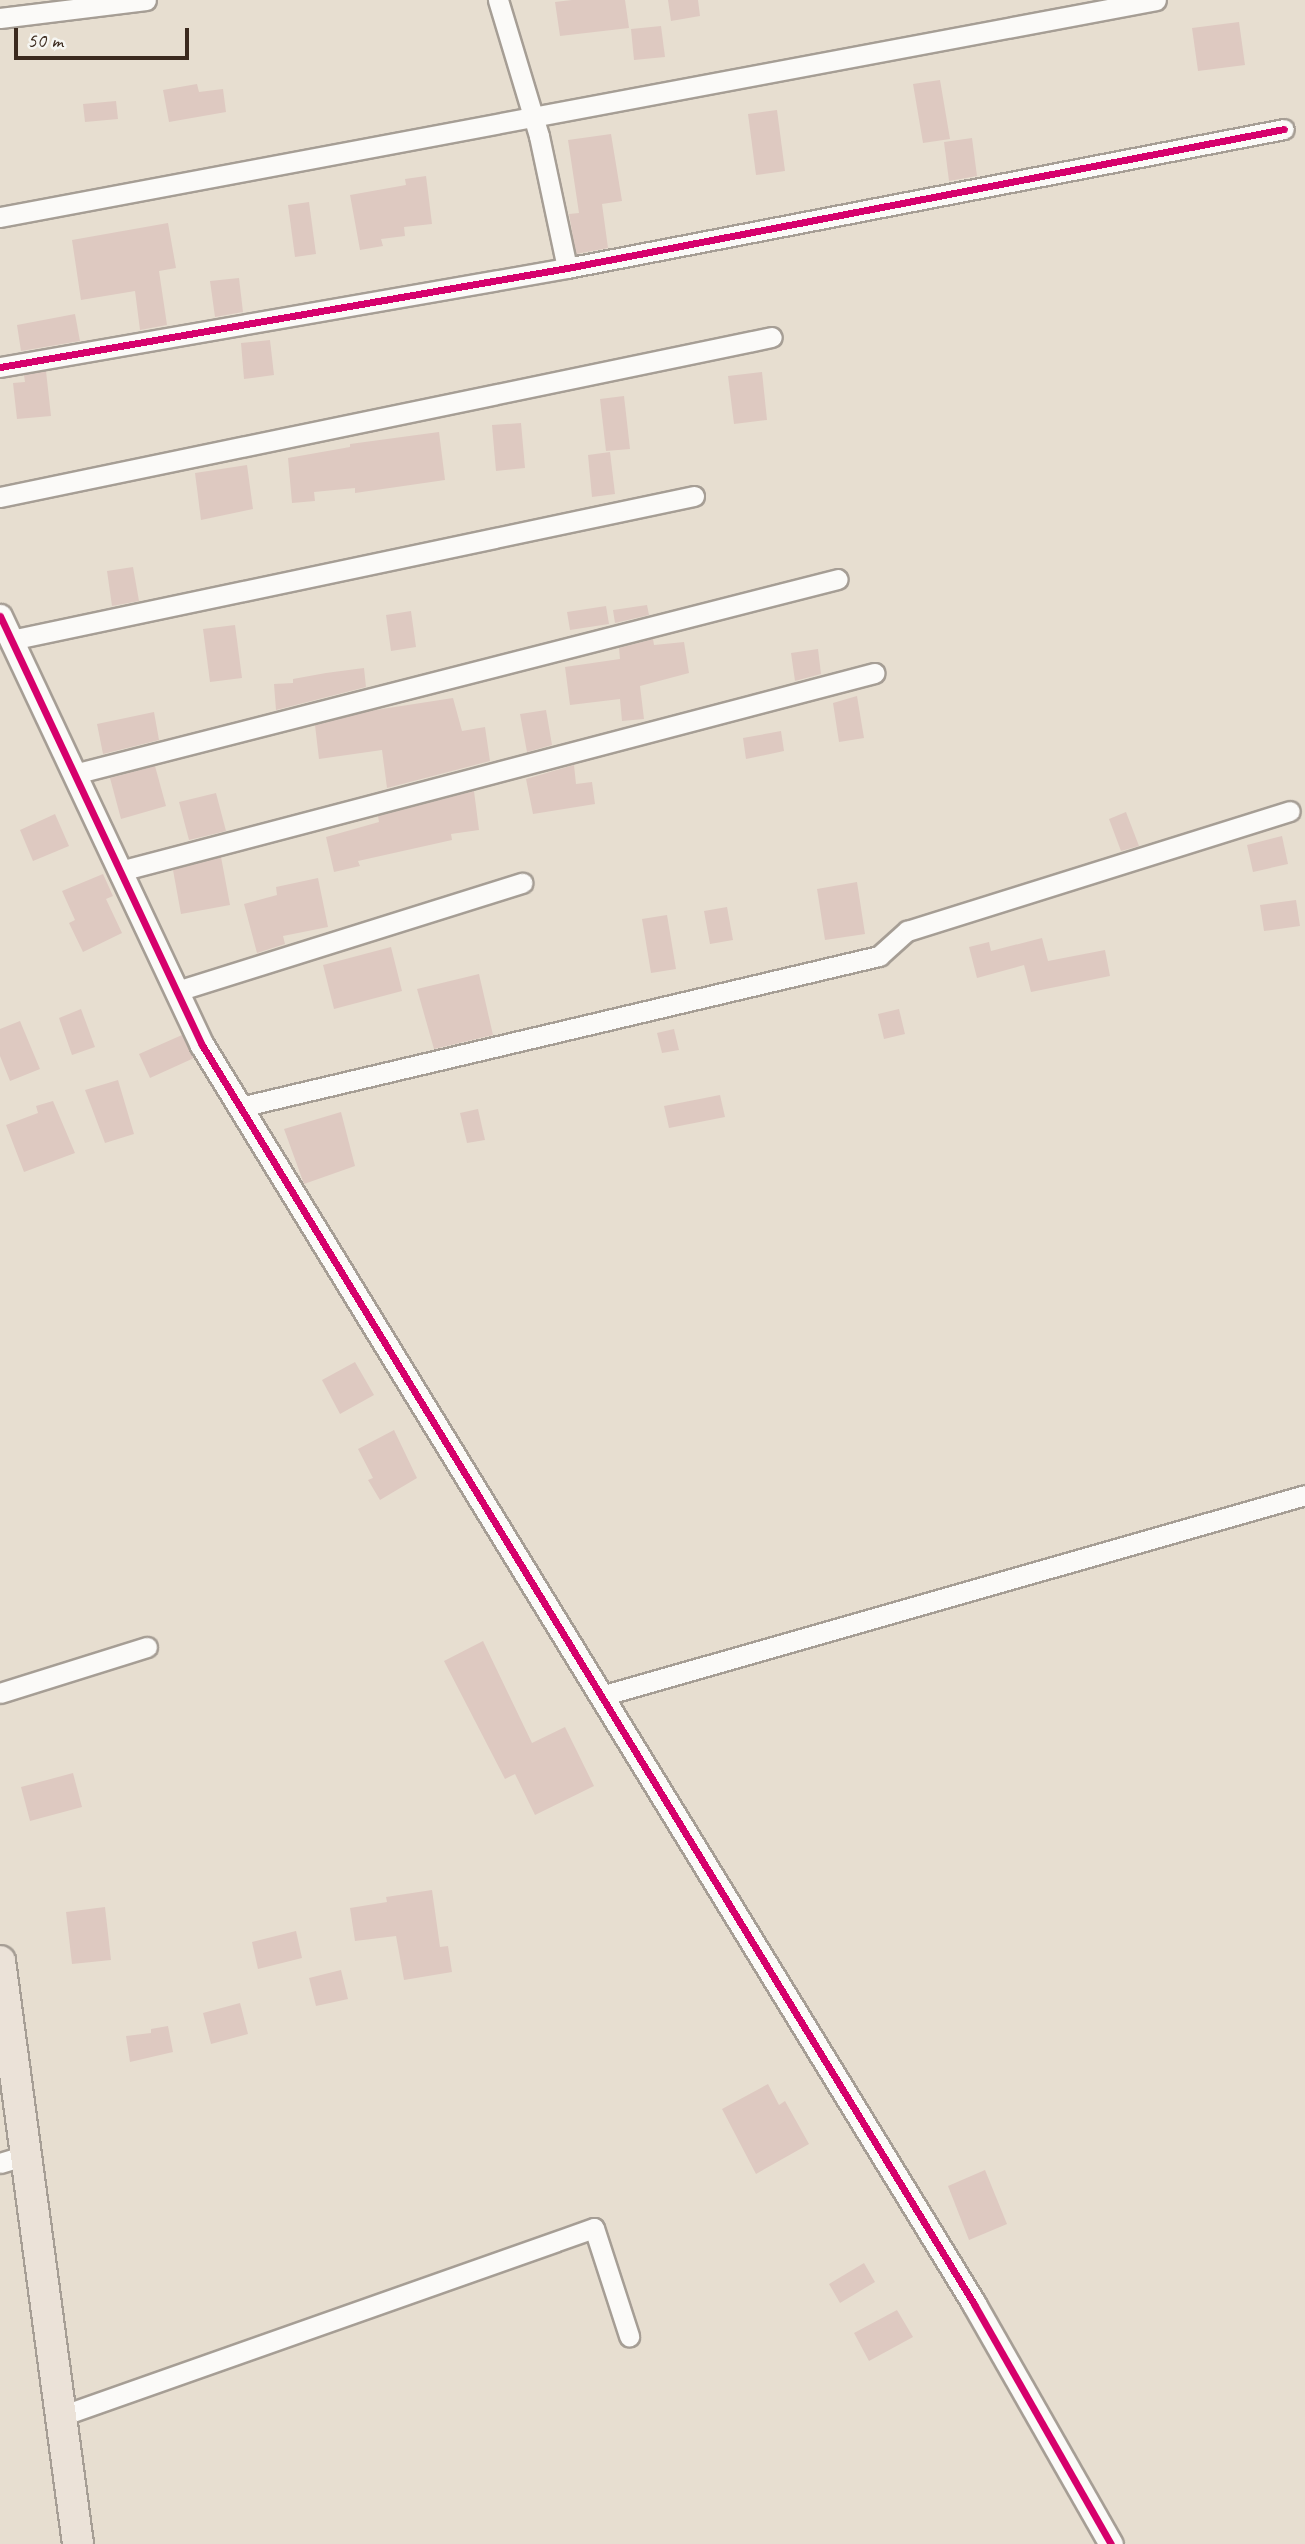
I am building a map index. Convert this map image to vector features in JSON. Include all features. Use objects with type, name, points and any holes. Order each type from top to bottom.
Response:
[{"type":"main road","points":[[0,1961],[13,2159],[61,2416],[78,2544]]},
{"type":"street","points":[[0,18],[146,0]]},
{"type":"street","points":[[498,0],[533,117],[566,268]]},
{"type":"street","points":[[0,217],[1156,0]]},
{"type":"street","points":[[0,367],[566,268],[1284,129]]},
{"type":"street","points":[[0,497],[772,337]]},
{"type":"street","points":[[11,640],[694,496]]},
{"type":"street","points":[[74,774],[838,579]]},
{"type":"street","points":[[0,616],[202,1045],[974,2304],[1111,2544]]},
{"type":"street","points":[[120,871],[874,673]]},
{"type":"street","points":[[240,1107],[879,956],[907,931],[1290,811]]},
{"type":"street","points":[[177,991],[523,883]]},
{"type":"street","points":[[601,1696],[1305,1495]]},
{"type":"street","points":[[0,1693],[147,1647]]},
{"type":"street","points":[[61,2416],[594,2228],[629,2336]]},
{"type":"building","points":[[625,0],[629,28],[560,36],[555,2]]},
{"type":"building","points":[[668,0],[698,0],[700,16],[671,21]]},
{"type":"building","points":[[1239,22],[1245,65],[1198,71],[1192,28]]},
{"type":"building","points":[[661,26],[665,57],[634,60],[631,29]]},
{"type":"building","points":[[940,80],[950,139],[923,143],[913,84]]},
{"type":"building","points":[[197,84],[199,92],[223,89],[226,112],[169,122],[163,90]]},
{"type":"building","points":[[116,101],[118,119],[85,122],[83,104]]},
{"type":"building","points":[[777,110],[785,171],[756,175],[748,114]]},
{"type":"building","points":[[611,134],[622,201],[602,204],[608,248],[576,254],[569,214],[579,213],[568,140]]},
{"type":"building","points":[[972,138],[977,176],[949,181],[944,142]]},
{"type":"building","points":[[426,176],[432,224],[404,227],[405,236],[381,239],[383,246],[360,250],[350,195],[406,185],[405,179]]},
{"type":"building","points":[[309,202],[316,254],[295,257],[288,205]]},
{"type":"building","points":[[168,223],[176,268],[159,271],[167,325],[140,330],[135,291],[81,300],[72,240]]},
{"type":"building","points":[[239,278],[243,312],[215,317],[210,281]]},
{"type":"building","points":[[75,314],[80,341],[21,351],[17,325]]},
{"type":"building","points":[[270,340],[274,375],[244,379],[241,343]]},
{"type":"building","points":[[46,371],[51,416],[17,419],[13,383],[25,382],[24,375]]},
{"type":"building","points":[[762,372],[767,420],[734,424],[728,376]]},
{"type":"building","points":[[624,396],[630,449],[606,451],[600,399]]},
{"type":"building","points":[[521,423],[525,468],[496,471],[492,425]]},
{"type":"building","points":[[439,432],[445,480],[355,493],[355,488],[314,492],[315,501],[292,503],[288,458],[350,447],[350,444]]},
{"type":"building","points":[[610,452],[615,494],[592,497],[588,455]]},
{"type":"building","points":[[247,465],[253,509],[201,520],[195,473]]},
{"type":"building","points":[[133,567],[139,601],[112,606],[107,571]]},
{"type":"building","points":[[647,605],[649,615],[615,623],[613,610]]},
{"type":"building","points":[[606,606],[609,624],[570,630],[567,612]]},
{"type":"building","points":[[411,611],[416,647],[391,651],[386,615]]},
{"type":"building","points":[[235,625],[242,678],[210,682],[203,629]]},
{"type":"building","points":[[653,639],[654,645],[684,642],[689,673],[640,686],[644,719],[622,721],[620,699],[570,705],[565,667],[620,659],[619,648]]},
{"type":"building","points":[[818,649],[821,674],[795,681],[791,653]]},
{"type":"building","points":[[364,668],[366,687],[276,710],[274,684],[293,683],[293,679]]},
{"type":"building","points":[[857,696],[864,738],[839,742],[833,703]]},
{"type":"building","points":[[453,698],[462,731],[485,727],[490,761],[387,788],[382,750],[319,759],[315,725],[369,711]]},
{"type":"building","points":[[546,710],[552,745],[527,752],[520,714]]},
{"type":"building","points":[[154,712],[159,740],[103,754],[97,724]]},
{"type":"building","points":[[781,731],[784,751],[746,759],[743,738]]},
{"type":"building","points":[[574,765],[576,784],[592,782],[595,804],[533,814],[526,779]]},
{"type":"building","points":[[155,766],[166,806],[121,819],[110,778]]},
{"type":"building","points":[[474,791],[479,830],[451,834],[452,840],[358,861],[360,866],[334,872],[326,837],[379,822],[378,816]]},
{"type":"building","points":[[216,793],[226,831],[189,840],[179,802]]},
{"type":"building","points":[[1126,812],[1139,846],[1121,851],[1109,819]]},
{"type":"building","points":[[55,814],[69,846],[33,861],[20,830]]},
{"type":"building","points":[[1282,836],[1288,864],[1253,872],[1247,845]]},
{"type":"building","points":[[221,857],[230,905],[181,914],[173,870]]},
{"type":"building","points":[[103,874],[113,896],[106,899],[122,933],[83,952],[69,923],[75,920],[62,891]]},
{"type":"building","points":[[318,878],[328,927],[283,936],[285,944],[257,953],[244,904],[277,895],[276,887]]},
{"type":"building","points":[[857,882],[865,934],[825,940],[817,889]]},
{"type":"building","points":[[1296,900],[1300,926],[1264,931],[1260,905]]},
{"type":"building","points":[[727,907],[733,940],[710,944],[704,911]]},
{"type":"building","points":[[667,915],[676,969],[651,973],[642,919]]},
{"type":"building","points":[[1042,938],[1048,961],[1105,950],[1110,976],[1031,992],[1024,965],[977,978],[969,947],[989,942],[991,951]]},
{"type":"building","points":[[391,947],[402,991],[334,1009],[323,965]]},
{"type":"building","points":[[479,974],[493,1035],[434,1049],[417,989]]},
{"type":"building","points":[[81,1009],[95,1047],[72,1055],[59,1018]]},
{"type":"building","points":[[899,1009],[905,1034],[884,1039],[878,1014]]},
{"type":"building","points":[[20,1021],[40,1069],[10,1081],[0,1056],[0,1029]]},
{"type":"building","points":[[674,1029],[679,1050],[662,1053],[657,1033]]},
{"type":"building","points":[[182,1035],[194,1058],[150,1078],[139,1054]]},
{"type":"building","points":[[118,1080],[134,1134],[105,1143],[85,1090]]},
{"type":"building","points":[[720,1095],[725,1117],[669,1128],[664,1106]]},
{"type":"building","points":[[53,1101],[75,1153],[24,1172],[6,1125],[38,1113],[36,1106]]},
{"type":"building","points":[[478,1109],[485,1140],[467,1143],[460,1113]]},
{"type":"building","points":[[341,1112],[355,1166],[304,1184],[284,1129]]},
{"type":"building","points":[[355,1362],[374,1395],[340,1414],[322,1380]]},
{"type":"building","points":[[394,1430],[417,1478],[380,1500],[368,1480],[373,1478],[358,1449]]},
{"type":"building","points":[[483,1641],[532,1743],[565,1727],[594,1786],[535,1815],[515,1774],[505,1779],[444,1661]]},
{"type":"building","points":[[73,1773],[82,1807],[30,1821],[21,1787]]},
{"type":"building","points":[[432,1890],[440,1947],[448,1946],[452,1972],[404,1980],[396,1936],[355,1941],[350,1908],[387,1902],[386,1897]]},
{"type":"building","points":[[105,1907],[111,1960],[72,1964],[66,1912]]},
{"type":"building","points":[[296,1931],[302,1958],[258,1969],[252,1942]]},
{"type":"building","points":[[341,1970],[348,1999],[316,2006],[309,1978]]},
{"type":"building","points":[[240,2003],[248,2034],[211,2044],[203,2013]]},
{"type":"building","points":[[168,2026],[173,2052],[130,2062],[126,2036],[151,2033],[151,2029]]},
{"type":"building","points":[[768,2084],[779,2105],[785,2101],[809,2144],[756,2174],[722,2109]]},
{"type":"building","points":[[985,2170],[1007,2224],[969,2240],[948,2186]]},
{"type":"building","points":[[864,2263],[875,2282],[840,2303],[829,2284]]},
{"type":"building","points":[[897,2310],[913,2337],[869,2361],[854,2333]]},
{"type":"cycle path","points":[[0,367],[567,268],[1284,129]]},
{"type":"cycle path","points":[[0,616],[202,1045],[974,2304],[1111,2544]]}]
